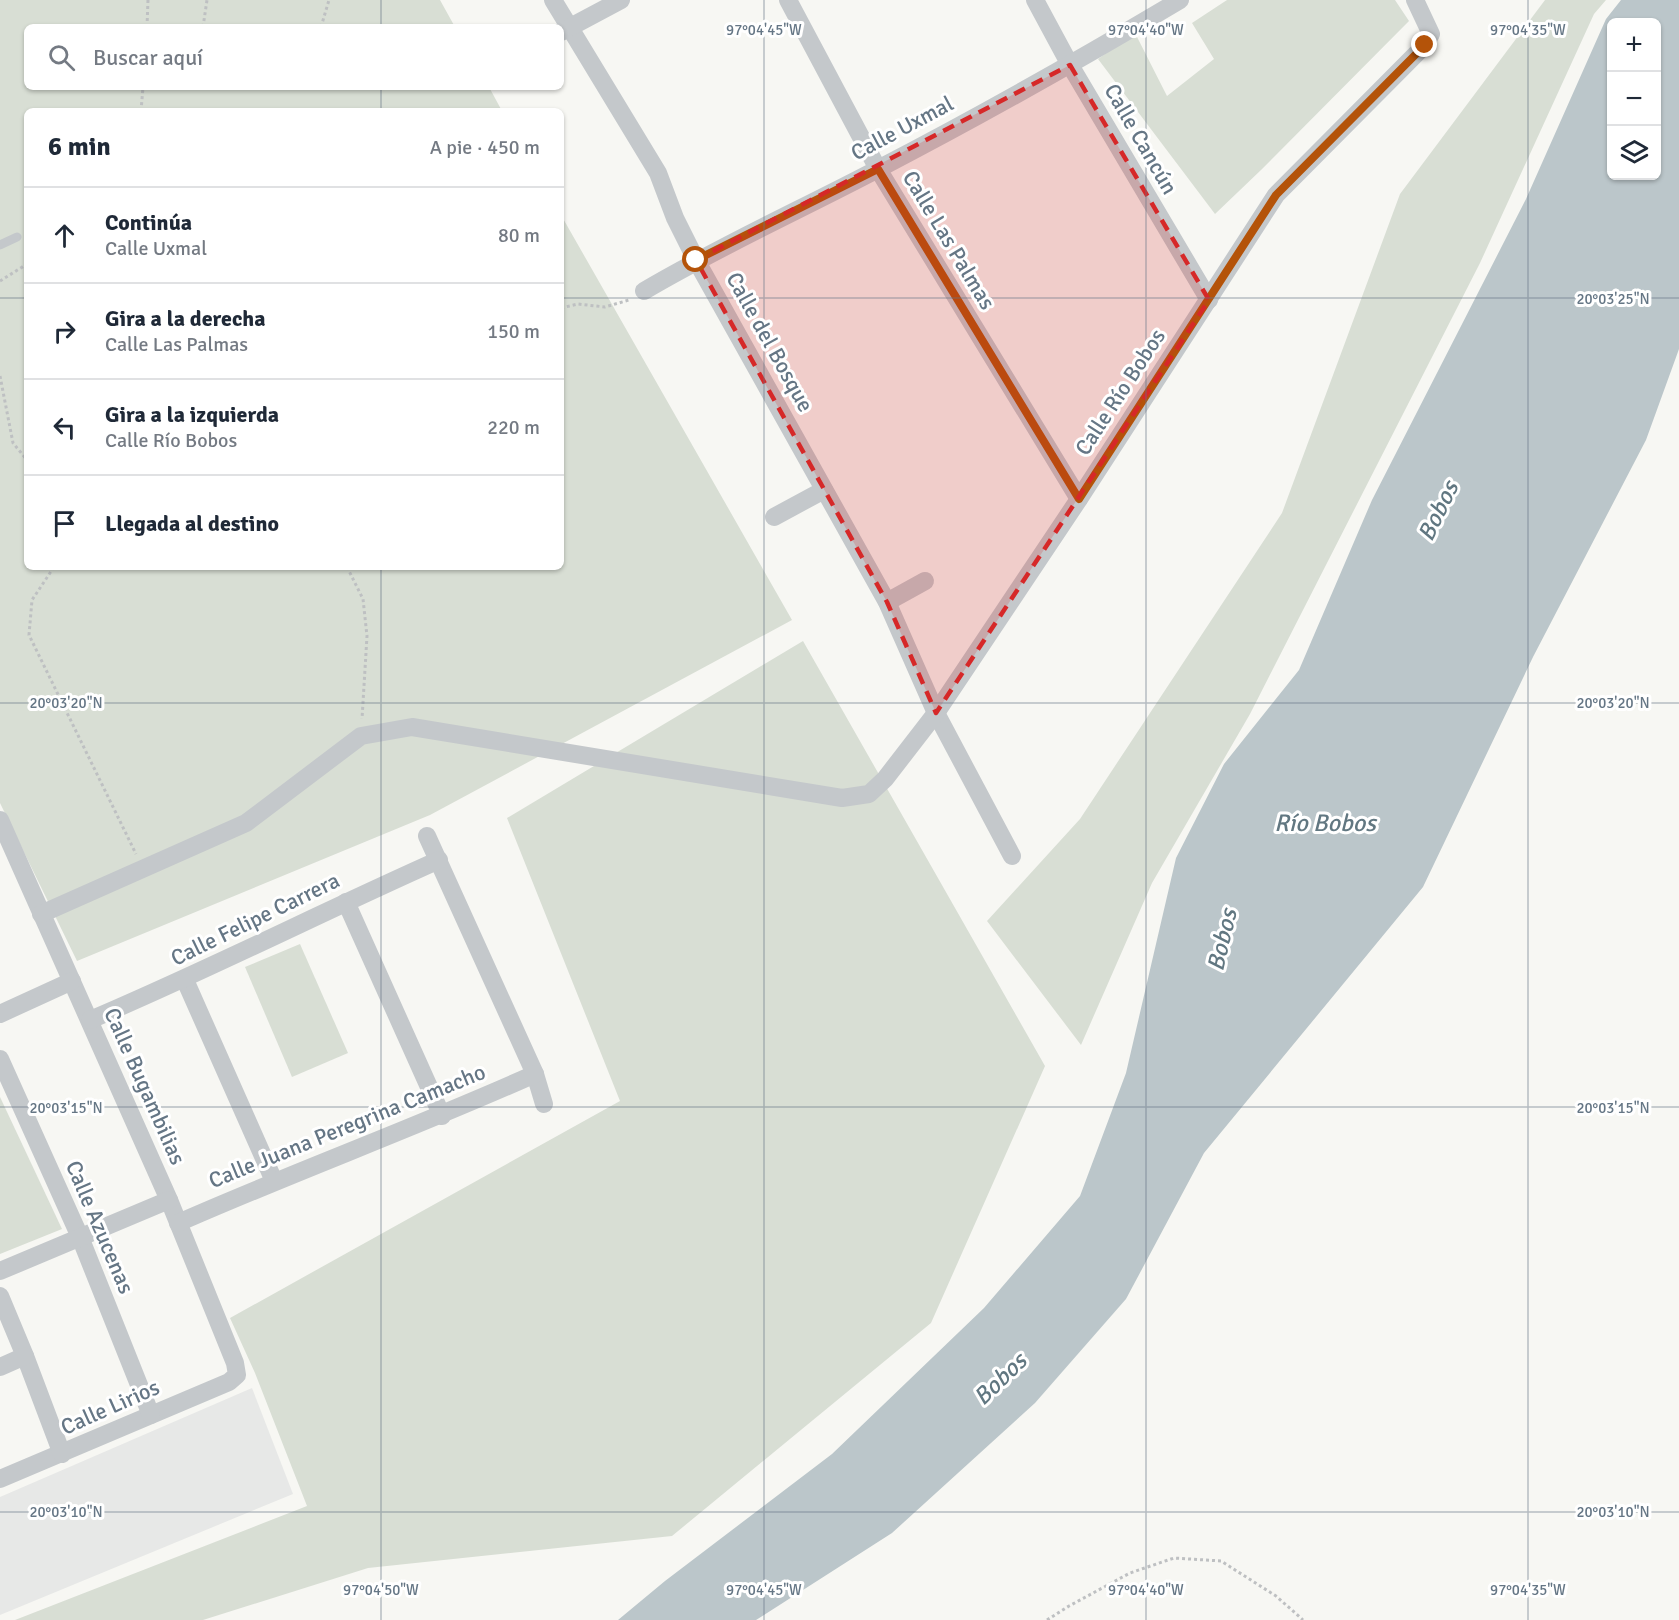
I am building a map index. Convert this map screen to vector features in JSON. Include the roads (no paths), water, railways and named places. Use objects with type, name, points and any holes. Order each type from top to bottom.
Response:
[{"type":"street","name":"Calle del Bosque","points":[[553,0],[563,24]]},
{"type":"street","points":[[565,30],[621,0]]},
{"type":"street","name":"Calle Las Palmas","points":[[788,0],[878,169],[1079,499]]},
{"type":"street","name":"Calle Cancún","points":[[1035,0],[1070,65],[1209,300]]},
{"type":"street","name":"Calle Uxmal","points":[[644,291],[696,260],[878,169],[1070,65],[1180,0]]},
{"type":"street","name":"Calle Río Bobos","points":[[42,914],[246,823],[361,736],[412,728],[842,798],[869,794],[885,779],[936,713],[1079,499],[1276,195],[1425,45],[1431,34],[1415,0]]},
{"type":"street","name":"Calle del Bosque","points":[[565,30],[658,173],[675,218],[696,260],[887,602],[936,713],[1012,856]]},
{"type":"street","points":[[774,517],[824,490]]},
{"type":"street","points":[[887,602],[925,581]]},
{"type":"street","name":"Calle Bugambilias","points":[[0,820],[169,1200],[236,1364],[237,1375]]},
{"type":"street","points":[[427,836],[535,1074],[544,1104]]},
{"type":"street","name":"Calle Felipe Carrera","points":[[90,1020],[185,980],[439,860]]},
{"type":"street","points":[[346,902],[442,1116]]},
{"type":"street","points":[[185,980],[274,1181]]},
{"type":"street","points":[[0,1014],[72,981]]},
{"type":"street","name":"Calle Azucenas","points":[[0,1059],[80,1237],[151,1415]]},
{"type":"street","name":"Calle Juana Peregrina Camacho","points":[[178,1223],[274,1181],[442,1116],[535,1074]]},
{"type":"street","points":[[0,1270],[169,1200]]},
{"type":"street","points":[[0,1296],[62,1454]]},
{"type":"street","points":[[0,1367],[25,1356]]},
{"type":"street","name":"Calle Lirios","points":[[0,1479],[230,1382],[237,1375]]},
{"type":"lane","points":[[0,245],[17,237]]},
{"type":"water","name":"Río Bobos","points":[[1621,0],[1679,0],[1679,349],[1646,440],[1533,657],[1423,887],[1204,1153],[1126,1299],[1035,1403],[892,1533],[756,1620],[618,1620],[665,1581],[832,1454],[984,1308],[1080,1196],[1126,1073],[1176,858],[1224,764],[1299,670],[1372,500],[1526,199],[1606,19]]},
{"type":"water label","name":"Bobos","points":[[1438,511]]},
{"type":"water label","name":"Bobos","points":[[1222,940]]},
{"type":"water label","name":"Bobos","points":[[1000,1379]]}]
